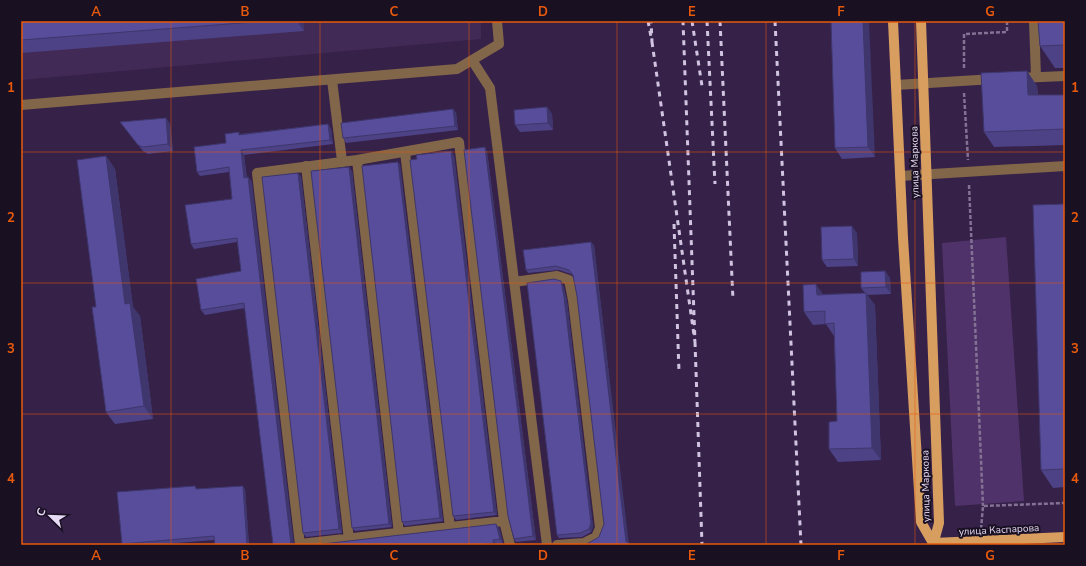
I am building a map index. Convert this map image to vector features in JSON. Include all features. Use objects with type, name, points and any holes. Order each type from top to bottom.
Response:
[{"type":"main road","name":"улица Маркова","points":[[893,21],[900,176],[921,522],[933,544]]},
{"type":"main road","name":"улица Маркова","points":[[921,21],[939,523],[933,544]]},
{"type":"main road","name":"улица Каспарова","points":[[933,544],[1065,537]]},
{"type":"street","points":[[21,105],[457,69],[498,44],[497,21]]},
{"type":"street","points":[[1034,21],[1036,77]]},
{"type":"street","points":[[472,60],[490,88],[547,545]]},
{"type":"street","points":[[896,85],[1065,76]]},
{"type":"street","points":[[332,80],[342,161]]},
{"type":"street","points":[[504,521],[300,545],[257,173],[357,160],[459,142],[504,521],[510,545]]},
{"type":"street","points":[[405,152],[450,528]]},
{"type":"street","points":[[357,160],[399,534]]},
{"type":"street","points":[[306,166],[349,540]]},
{"type":"street","points":[[900,176],[1065,166]]},
{"type":"street","points":[[514,282],[557,276],[569,280],[573,300],[600,528],[596,537],[584,543],[557,545]]},
{"type":"path","points":[[980,542],[983,506],[964,81],[964,34],[1007,32],[1007,21]]},
{"type":"path","points":[[983,506],[1065,503]]},
{"type":"shaded area","points":[[21,21],[481,21],[481,39],[21,80]]},
{"type":"shaded area","points":[[1006,237],[1024,501],[955,506],[942,243]]},
{"type":"building","points":[[21,21],[267,21],[21,40]]},
{"type":"building","points":[[831,21],[863,21],[868,147],[835,148]]},
{"type":"building","points":[[1038,21],[1065,21],[1065,45],[1040,46]]},
{"type":"building","points":[[1027,71],[1028,95],[1065,95],[1065,129],[984,132],[981,73]]},
{"type":"building","points":[[547,107],[548,123],[515,125],[514,110]]},
{"type":"building","points":[[453,109],[455,126],[343,138],[341,123]]},
{"type":"building","points":[[166,118],[168,144],[143,147],[138,145],[120,122]]},
{"type":"building","points":[[328,124],[330,140],[241,150],[244,178],[248,177],[291,544],[293,545],[273,545],[244,303],[201,310],[196,279],[241,271],[237,238],[191,244],[185,205],[232,199],[229,167],[197,172],[194,147],[226,143],[225,134],[239,132],[239,135]]},
{"type":"building","points":[[485,147],[533,536],[514,539],[508,516],[464,150]]},
{"type":"building","points":[[451,151],[494,512],[453,516],[410,160],[417,159],[416,155]]},
{"type":"building","points":[[106,156],[125,304],[130,303],[144,406],[106,412],[92,307],[96,307],[77,160]]},
{"type":"building","points":[[398,162],[440,518],[402,522],[362,166]]},
{"type":"building","points":[[349,167],[389,524],[352,528],[311,171]]},
{"type":"building","points":[[298,173],[339,529],[303,533],[262,177]]},
{"type":"building","points":[[1065,204],[1065,469],[1041,470],[1033,205]]},
{"type":"building","points":[[852,226],[854,259],[822,260],[821,227]]},
{"type":"building","points":[[591,242],[626,542],[628,542],[629,545],[585,545],[599,537],[604,524],[577,296],[573,275],[569,270],[556,266],[526,270],[523,250]]},
{"type":"building","points":[[885,271],[886,287],[861,288],[861,272]]},
{"type":"building","points":[[554,279],[561,281],[564,297],[591,523],[589,529],[580,533],[557,535],[527,283]]},
{"type":"building","points":[[816,284],[817,295],[866,293],[872,448],[829,449],[829,422],[837,421],[834,323],[825,324],[825,311],[804,312],[803,285]]},
{"type":"building","points":[[195,486],[196,489],[243,486],[247,545],[215,545],[214,536],[122,544],[117,492]]},
{"type":"building","points":[[496,524],[500,539],[493,540],[494,543],[478,545],[314,545]]},
{"type":"railway","points":[[648,21],[652,42],[651,21]]},
{"type":"railway","points":[[652,42],[695,342],[683,21]]},
{"type":"railway","points":[[692,21],[702,86]]},
{"type":"railway","points":[[707,21],[715,184]]},
{"type":"railway","points":[[720,21],[733,300]]},
{"type":"railway","points":[[775,21],[801,545]]},
{"type":"railway","points":[[674,224],[679,372]]},
{"type":"railway","points":[[695,342],[702,545]]}]
